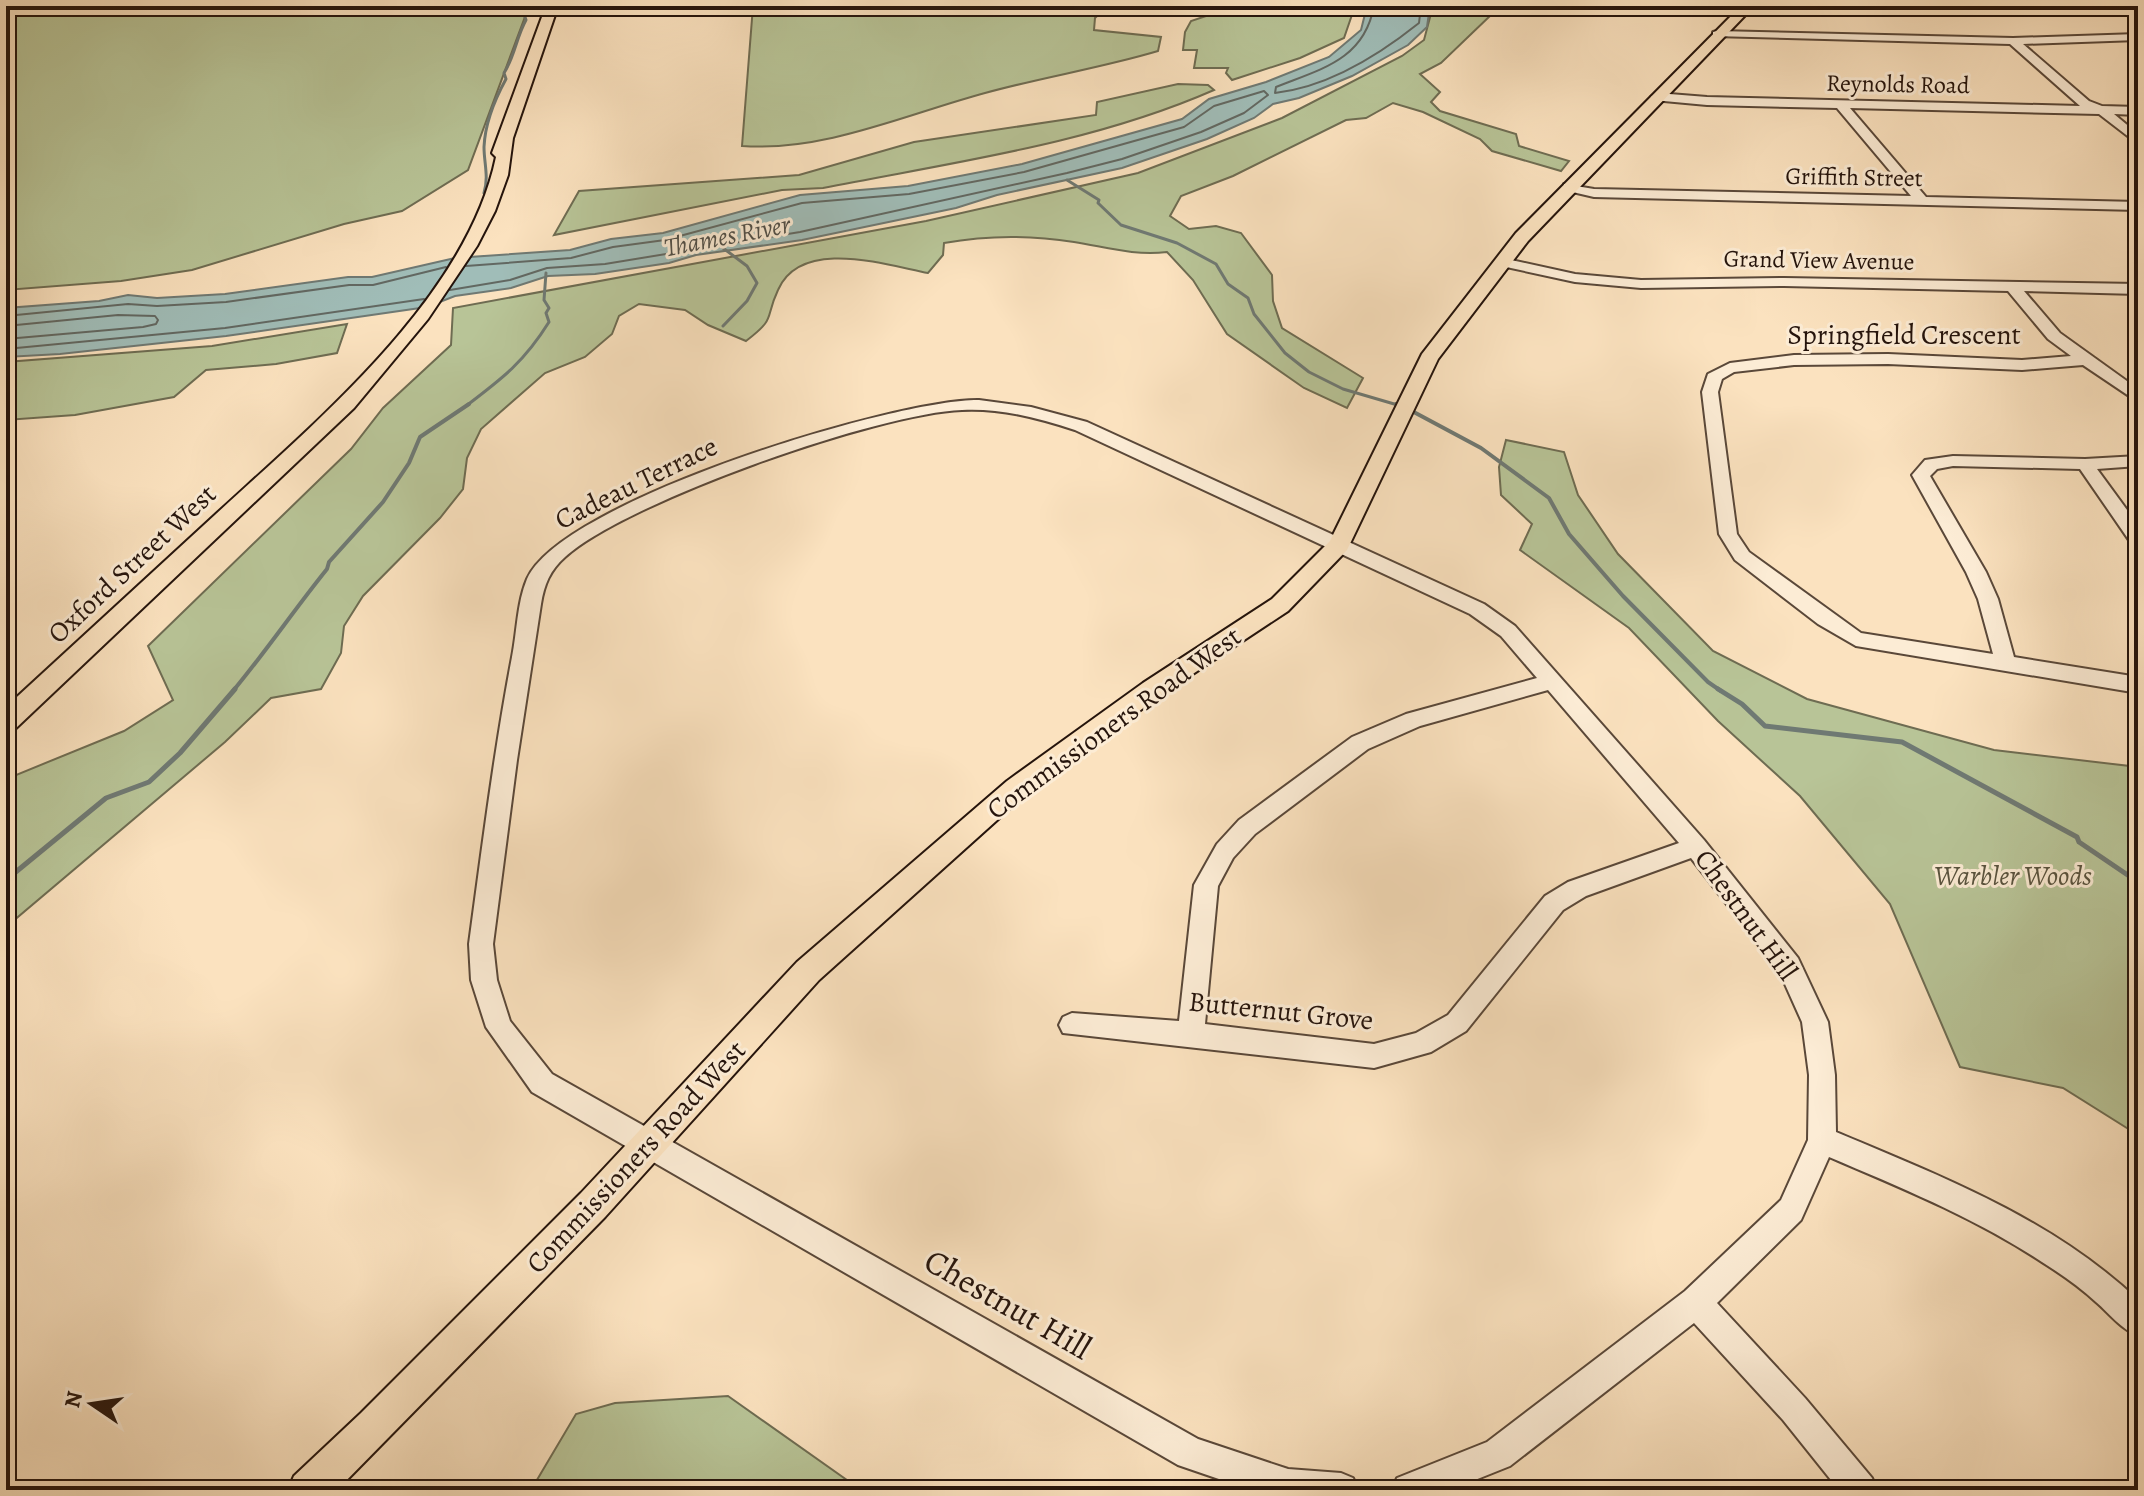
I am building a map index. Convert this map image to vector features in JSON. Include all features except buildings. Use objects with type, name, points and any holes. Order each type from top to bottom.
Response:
[{"type":"main road","name":"Oxford Street West","points":[[6,722],[299,449],[423,314],[457,263],[492,198],[500,162],[552,6]]},
{"type":"main road","name":"Commissioners Road West","points":[[308,1490],[408,1393],[652,1143],[808,971],[1016,788],[1152,689],[1280,605],[1339,545],[1429,358],[1502,262],[1569,187],[1748,6]]},
{"type":"street","points":[[1717,34],[2013,41],[2138,37]]},
{"type":"street","points":[[2013,41],[2085,104],[2103,111],[2138,140]]},
{"type":"street","name":"Reynolds Road","points":[[1657,97],[1841,105],[2138,111]]},
{"type":"street","points":[[1841,105],[1921,200]]},
{"type":"street","name":"Griffith Street","points":[[1569,187],[1594,193],[2138,206]]},
{"type":"street","name":"Grand View Avenue","points":[[1502,262],[1575,278],[1641,284],[1784,282],[2138,289]]},
{"type":"street","points":[[2012,286],[2054,336],[2138,397]]},
{"type":"street","name":"Springfield Crescent","points":[[2083,360],[2022,365],[1888,359],[1794,360],[1730,368],[1714,377],[1710,392],[1728,534],[1742,556],[1783,589],[1856,639],[2138,685]]},
{"type":"street","name":"Cadeau Terrace","points":[[652,1143],[542,1083],[499,1027],[484,980],[481,944],[512,710],[537,577],[553,556],[600,526],[741,464],[910,411],[976,405],[1012,407],[1081,426],[1339,545]]},
{"type":"street","points":[[2005,661],[1988,599],[1976,572],[1921,475],[1931,464],[1953,461],[2085,464],[2138,461]]},
{"type":"street","points":[[2085,464],[2138,539]]},
{"type":"street","name":"Chestnut Hill","points":[[1339,545],[1477,609],[1508,631],[1696,847],[1789,966],[1815,1022],[1822,1075],[1822,1140],[1791,1210],[1696,1302],[1498,1454],[1409,1490]]},
{"type":"street","points":[[1191,1034],[1206,885],[1225,851],[1247,827],[1360,743],[1414,720],[1551,682]]},
{"type":"street","name":"Butternut Grove","points":[[1072,1025],[1191,1034],[1374,1056],[1422,1043],[1457,1023],[1554,903],[1577,889],[1696,847]]},
{"type":"street","points":[[1822,1140],[1978,1206],[2085,1275],[2138,1321]]},
{"type":"street","name":"Chestnut Hill","points":[[652,1143],[1190,1453],[1288,1486],[1341,1490]]},
{"type":"street","points":[[1696,1302],[1794,1409],[1860,1490]]},
{"type":"green space","points":[[6,6],[529,6],[468,170],[402,211],[344,224],[192,270],[121,281],[6,290]]},
{"type":"green space","points":[[753,6],[1107,6],[1095,18],[1094,30],[1161,37],[1158,51],[985,93],[865,130],[804,143],[742,146]]},
{"type":"green space","points":[[1236,6],[1355,6],[1344,38],[1300,58],[1232,80],[1226,73],[1228,68],[1194,68],[1197,50],[1183,50],[1185,32],[1191,21]]},
{"type":"green space","points":[[1433,6],[1538,6],[1562,12],[1537,9],[1492,14],[1441,63],[1420,74],[1440,92],[1431,102],[1440,111],[1516,134],[1519,146],[1569,161],[1561,171],[1492,151],[1480,139],[1423,112],[1393,103],[1366,118],[1346,120],[1233,176],[1181,196],[1170,216],[1189,229],[1216,226],[1241,233],[1272,275],[1273,301],[1282,328],[1363,378],[1347,408],[1304,388],[1227,334],[1193,280],[1167,252],[1132,252],[1058,240],[1009,237],[944,243],[943,255],[928,273],[868,261],[824,259],[805,264],[789,274],[778,290],[766,322],[746,341],[708,325],[685,310],[639,304],[619,316],[612,334],[585,357],[545,373],[481,429],[467,458],[463,489],[440,518],[363,596],[344,626],[341,653],[321,689],[271,698],[225,742],[6,927],[6,786],[16,775],[124,731],[173,700],[148,646],[351,449],[383,408],[451,345],[453,308],[926,221],[1138,173],[1282,118],[1402,56],[1424,40]]},
{"type":"green space","points":[[1178,84],[1208,85],[1214,90],[1119,124],[1022,150],[823,188],[782,190],[554,235],[579,191],[799,175],[914,142],[1096,115],[1097,102]]},
{"type":"green space","points":[[347,324],[337,353],[276,364],[206,370],[174,397],[75,415],[6,420],[6,362],[212,346]]},
{"type":"green space","name":"Warbler Woods","points":[[1506,440],[1564,452],[1578,495],[1618,554],[1713,651],[1807,699],[1994,750],[2138,767],[2138,1135],[2063,1088],[1960,1067],[1890,904],[1800,796],[1718,721],[1629,628],[1520,550],[1532,524],[1501,495],[1499,467]]},
{"type":"green space","points":[[728,1396],[861,1490],[531,1490],[576,1414],[615,1403]]},
{"type":"water","name":"Thames River","points":[[1367,6],[1430,6],[1427,27],[1408,45],[1352,76],[1299,98],[1273,104],[1254,118],[1207,139],[1122,168],[997,195],[956,208],[802,240],[595,274],[548,276],[511,288],[455,296],[427,307],[226,336],[6,357],[6,308],[99,301],[128,295],[157,298],[225,294],[348,277],[372,277],[455,258],[570,250],[611,239],[663,233],[800,195],[908,186],[1022,164],[1182,119],[1209,99],[1266,82],[1329,57],[1361,30]]},
{"type":"waterway","points":[[484,193],[486,129],[529,6]]},
{"type":"waterway","points":[[1067,180],[1099,200],[1098,203],[1121,225],[1177,243],[1216,264],[1228,284],[1248,298],[1254,314],[1285,353],[1309,372],[1343,389],[1401,406],[1396,404]]},
{"type":"waterway","name":"Thames River","points":[[723,248],[747,266],[757,283],[747,301],[723,326]]},
{"type":"waterway","points":[[466,406],[512,368],[549,322],[546,313],[549,308],[544,300],[546,273]]},
{"type":"waterway","points":[[233,691],[327,569],[329,562],[383,502],[409,463],[420,437],[469,404]]},
{"type":"waterway","points":[[1410,410],[1481,448],[1549,498],[1569,534],[1623,596],[1719,690]]},
{"type":"waterway","points":[[6,880],[106,798],[149,782],[180,753],[235,689]]},
{"type":"waterway","points":[[1719,690],[1742,704],[1765,726],[1902,742],[2077,837],[2079,842],[2138,882]]}]
